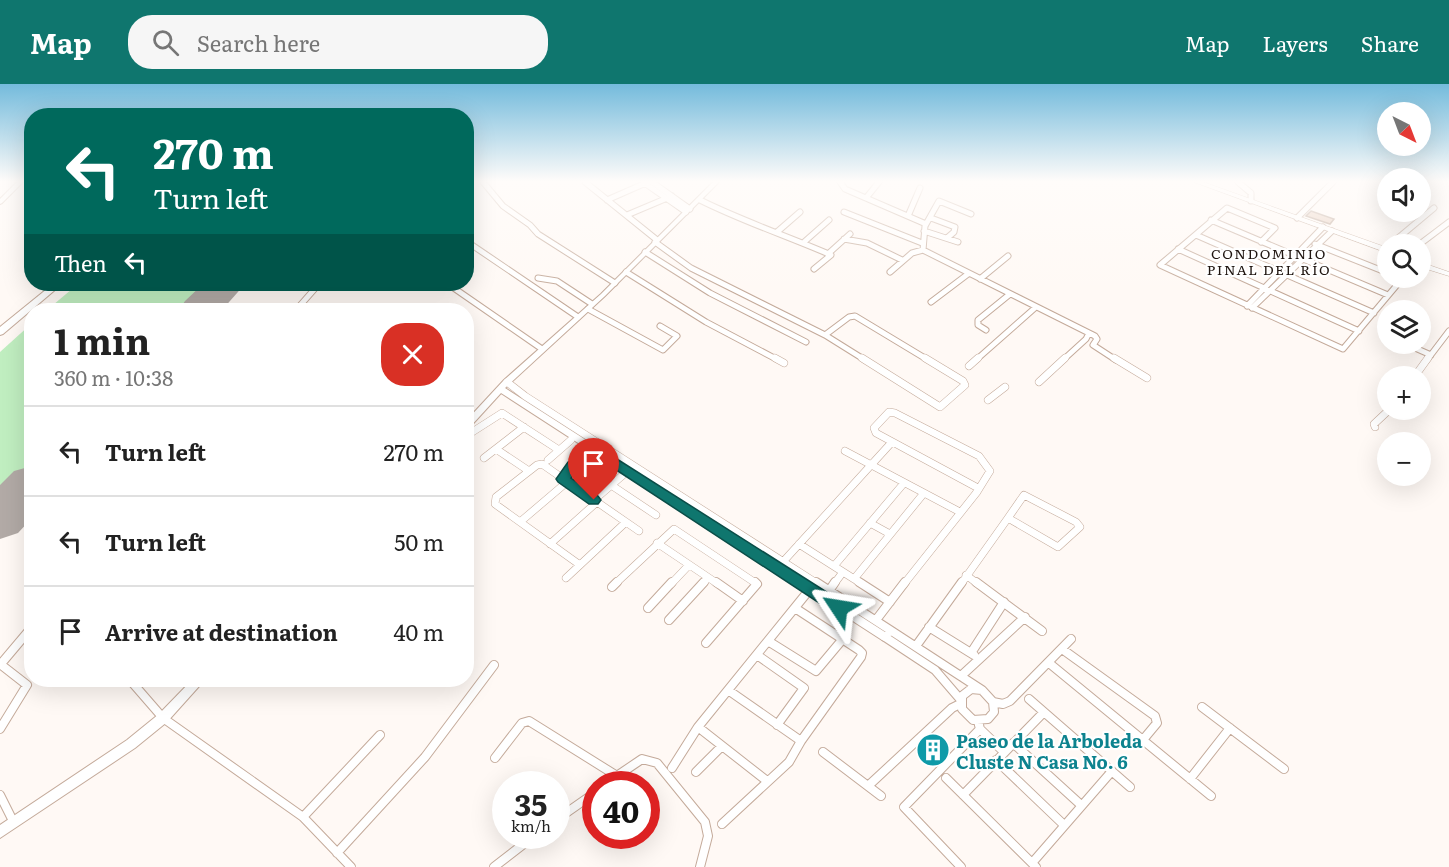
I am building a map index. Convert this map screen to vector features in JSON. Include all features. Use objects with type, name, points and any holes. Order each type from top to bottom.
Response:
[{"type":"highway","points":[[35,303],[50,291]]},
{"type":"highway","points":[[44,303],[58,291]]},
{"type":"highway","points":[[0,332],[24,312]]},
{"type":"highway","points":[[0,340],[24,320]]},
{"type":"main road","points":[[1298,219],[1377,247]]},
{"type":"main road","points":[[1431,268],[1449,274]]},
{"type":"street","points":[[521,219],[538,234],[615,283]]},
{"type":"street","points":[[631,219],[691,268],[825,335],[940,407],[965,385],[963,381],[854,316],[849,317],[825,335]]},
{"type":"street","points":[[474,417],[504,385],[615,283],[679,219]]},
{"type":"street","points":[[738,219],[829,253]]},
{"type":"street","points":[[777,232],[792,219]]},
{"type":"street","points":[[860,219],[922,243]]},
{"type":"street","points":[[912,219],[925,228],[958,242]]},
{"type":"street","points":[[923,250],[925,228],[931,219]]},
{"type":"street","points":[[932,219],[955,227],[954,232],[947,238]]},
{"type":"street","points":[[1253,219],[1275,228],[1261,242]]},
{"type":"street","points":[[1403,234],[1421,219]]},
{"type":"street","points":[[803,243],[829,220]]},
{"type":"street","points":[[1388,296],[1211,220],[1160,265],[1342,349],[1359,331],[1374,313],[1388,296],[1395,288]]},
{"type":"street","points":[[1431,236],[1449,222]]},
{"type":"street","points":[[1313,243],[1317,233],[1323,228]]},
{"type":"street","points":[[1249,307],[1313,243],[1332,231]]},
{"type":"street","points":[[1317,233],[1325,237]]},
{"type":"street","points":[[814,269],[830,257],[829,253],[850,234]]},
{"type":"street","points":[[1196,234],[1374,313]]},
{"type":"street","points":[[844,239],[867,243],[902,260]]},
{"type":"street","points":[[1313,243],[1377,269]]},
{"type":"street","points":[[474,246],[578,317]]},
{"type":"street","points":[[1178,249],[1359,331]]},
{"type":"street","points":[[890,272],[902,260],[914,252],[923,250],[1089,333],[1097,338],[1093,345],[1095,347],[1147,378]]},
{"type":"street","points":[[645,252],[710,293],[806,342]]},
{"type":"street","points":[[980,279],[1008,256]]},
{"type":"street","points":[[626,272],[706,322],[784,363]]},
{"type":"street","points":[[931,302],[968,274]]},
{"type":"street","points":[[538,278],[557,281],[590,306],[663,350],[677,336],[660,326]]},
{"type":"street","points":[[302,303],[313,291]]},
{"type":"street","points":[[458,291],[542,349]]},
{"type":"street","points":[[986,330],[978,326],[978,320],[1010,294]]},
{"type":"street","points":[[969,366],[1036,307]]},
{"type":"street","points":[[1423,366],[1449,331]]},
{"type":"street","points":[[1039,382],[1086,339],[1089,333]]},
{"type":"street","points":[[504,385],[602,454],[781,564],[810,589],[826,594],[876,620],[887,634],[916,646],[982,690],[993,702],[1003,704],[1010,700],[1071,639]]},
{"type":"street","points":[[504,385],[575,428],[887,634],[935,670],[960,701],[968,717],[979,725],[1004,752]]},
{"type":"street","points":[[988,400],[1005,387]]},
{"type":"street","points":[[876,620],[960,512],[978,488],[990,471],[982,458],[891,412],[873,430],[978,488]]},
{"type":"street","points":[[474,430],[499,413],[559,450]]},
{"type":"street","points":[[1375,427],[1379,420]]},
{"type":"street","points":[[484,458],[524,427]]},
{"type":"street","points":[[548,460],[571,440]]},
{"type":"street","points":[[781,564],[892,442]]},
{"type":"street","points":[[496,449],[529,471]]},
{"type":"street","points":[[845,451],[960,512]]},
{"type":"street","points":[[520,522],[568,482],[589,473],[602,454]]},
{"type":"street","points":[[568,482],[573,466],[602,454]]},
{"type":"street","points":[[580,565],[495,504],[494,500],[529,471],[542,464],[639,531]]},
{"type":"street","points":[[550,544],[623,475]]},
{"type":"street","points":[[834,566],[904,483]]},
{"type":"street","points":[[611,485],[656,515]]},
{"type":"street","points":[[854,579],[924,493]]},
{"type":"street","points":[[916,646],[966,575],[1007,518],[1023,496],[1027,495],[1076,522],[1080,527],[1058,547],[1007,518]]},
{"type":"street","points":[[566,578],[626,522]]},
{"type":"street","points":[[870,523],[890,534]]},
{"type":"street","points":[[612,587],[657,543],[676,529],[744,573],[757,585],[706,643]]},
{"type":"street","points":[[657,543],[743,601]]},
{"type":"street","points":[[799,544],[890,602]]},
{"type":"street","points":[[648,608],[689,565]]},
{"type":"street","points":[[826,594],[843,572]]},
{"type":"street","points":[[966,575],[1042,631]]},
{"type":"street","points":[[669,620],[708,578]]},
{"type":"street","points":[[672,768],[698,727],[810,589]]},
{"type":"street","points":[[961,676],[975,656],[1004,602]]},
{"type":"street","points":[[722,824],[789,762],[801,741],[861,657],[862,653],[859,650],[795,608]]},
{"type":"street","points":[[975,656],[1025,618]]},
{"type":"street","points":[[929,627],[975,656]]},
{"type":"street","points":[[24,636],[0,664],[24,683]]},
{"type":"street","points":[[768,641],[816,671],[842,640]]},
{"type":"street","points":[[1062,649],[1155,716],[1156,723],[1142,741]]},
{"type":"street","points":[[757,656],[804,688],[777,724]]},
{"type":"street","points":[[1049,663],[1211,796]]},
{"type":"street","points":[[337,853],[425,757],[495,666]]},
{"type":"street","points":[[0,729],[26,687]]},
{"type":"street","points":[[136,687],[163,718],[235,766],[303,818],[351,867]]},
{"type":"street","points":[[0,832],[131,744],[163,718],[192,687]]},
{"type":"street","points":[[868,786],[960,701],[962,694],[970,689],[982,690]]},
{"type":"street","points":[[728,690],[801,741]]},
{"type":"street","points":[[1029,699],[1130,787]]},
{"type":"street","points":[[961,867],[904,807],[979,725],[992,716],[993,702]]},
{"type":"street","points":[[1202,707],[1284,769]]},
{"type":"street","points":[[963,795],[1044,712]]},
{"type":"street","points":[[495,758],[522,723],[529,721],[609,771]]},
{"type":"street","points":[[698,727],[767,781]]},
{"type":"street","points":[[1191,779],[1230,728]]},
{"type":"street","points":[[303,818],[380,735]]},
{"type":"street","points":[[1013,743],[1081,805]]},
{"type":"street","points":[[696,772],[722,746]]},
{"type":"street","points":[[823,752],[881,796]]},
{"type":"street","points":[[624,771],[642,759],[657,763],[705,822],[708,836],[700,867]]},
{"type":"street","points":[[996,760],[1064,825]]},
{"type":"street","points":[[946,778],[1034,865],[1064,825],[1112,771]]},
{"type":"street","points":[[0,795],[14,823]]},
{"type":"street","points":[[494,867],[517,849]]},
{"type":"green space","points":[[70,291],[208,291],[196,303],[55,303]]},
{"type":"green space","points":[[24,330],[24,479],[0,504],[0,352]]},
{"type":"building","points":[[1314,219],[1334,219],[1330,224]]},
{"type":"runway","points":[[206,303],[218,291]]},
{"type":"runway","points":[[0,518],[24,493]]},
{"type":"place","name":"Paseo de la Arboleda Cluste N Casa No. 6","points":[[933,750]]},
{"type":"district","name":"CONDOMINIO PINAL DEL RÍO","points":[[1269,262]]},
{"type":"route","points":[[594,500],[562,479],[565,472],[573,466],[598,452],[839,608]]}]
